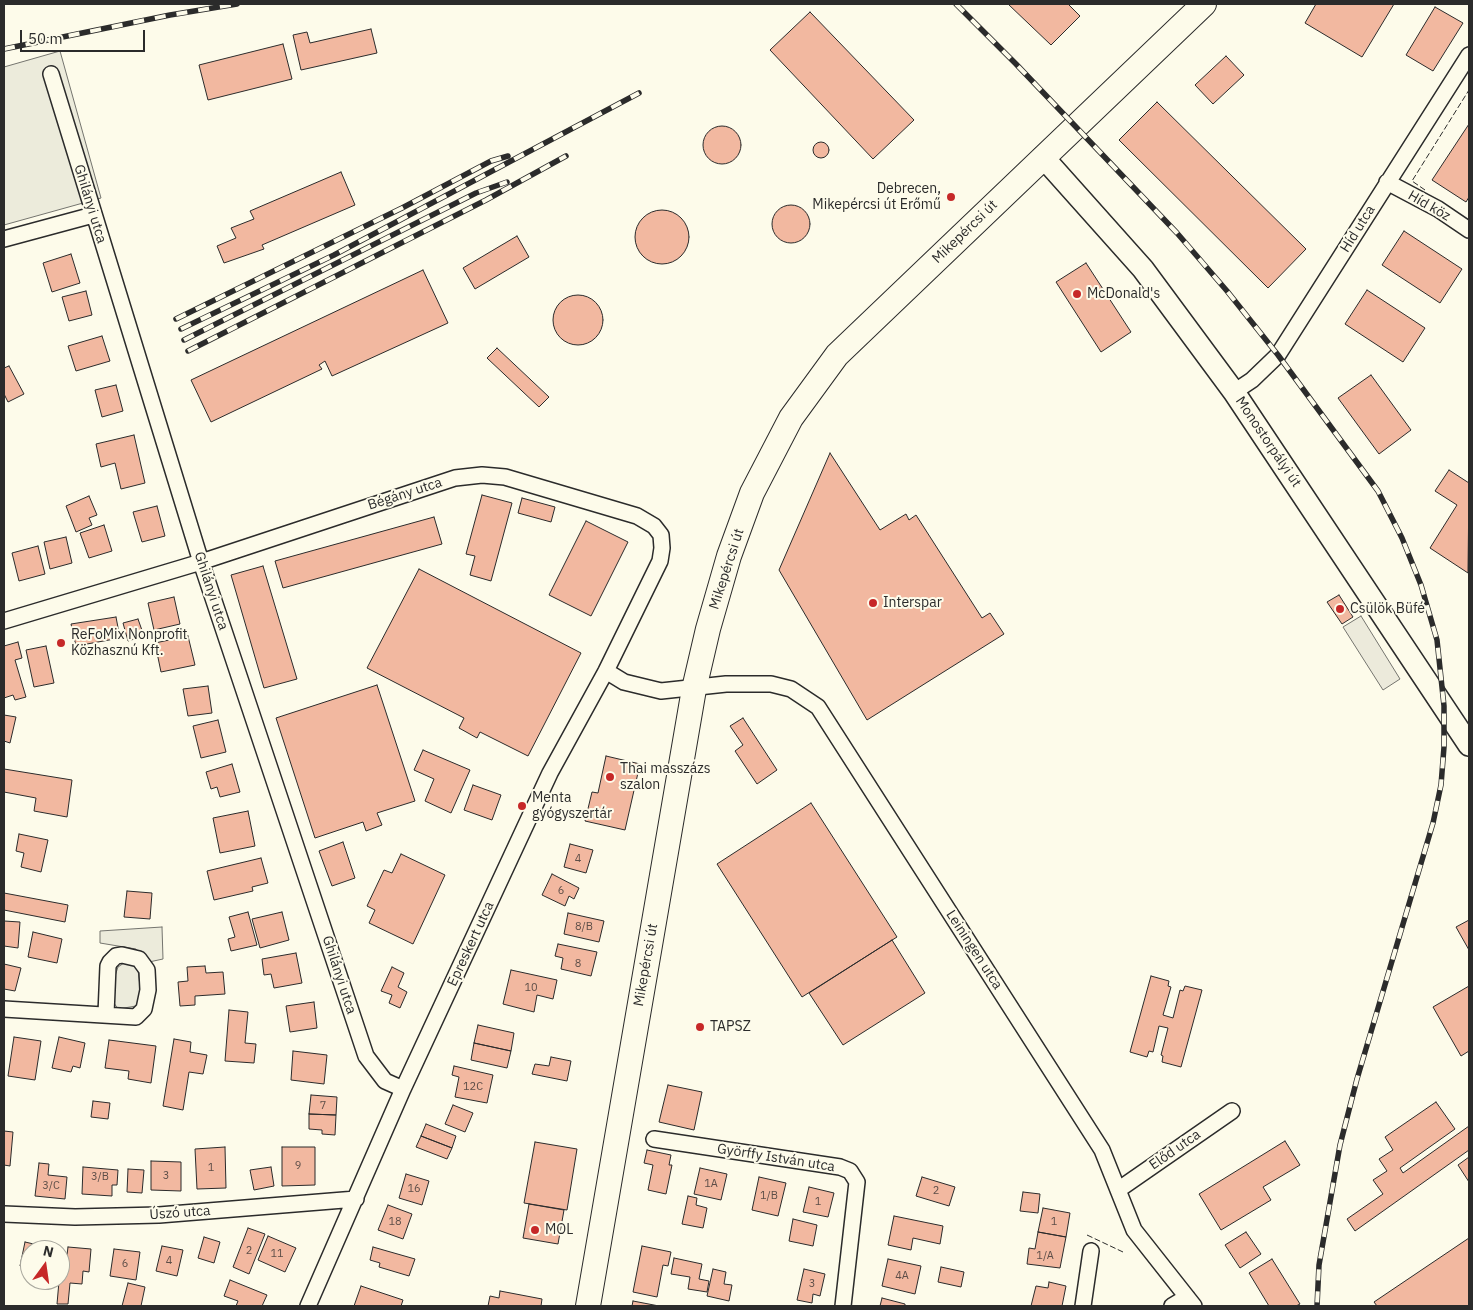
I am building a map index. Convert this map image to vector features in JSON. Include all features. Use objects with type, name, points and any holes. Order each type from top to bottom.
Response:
[{"type":"main road","name":"Mikepércsi út","points":[[588,1306],[694,689],[708,629],[729,556],[752,493],[791,418],[836,355],[1204,4]]},
{"type":"street","name":"Híd utca","points":[[1234,392],[1252,380],[1278,355],[1469,55]]},
{"type":"street","name":"Ghilányi utca","points":[[51,74],[201,562],[366,1056],[385,1081],[403,1089]]},
{"type":"street","name":"Monostorpályi út","points":[[1043,157],[1143,269],[1234,392],[1469,745]]},
{"type":"street","name":"Híd köz","points":[[1387,182],[1438,210],[1469,230]]},
{"type":"street","points":[[4,240],[93,215]]},
{"type":"street","name":"Bégány utca","points":[[4,622],[201,562],[454,478],[482,475],[505,477],[637,516],[654,526],[661,535],[660,561],[606,671]]},
{"type":"street","points":[[606,671],[624,682],[661,691],[694,689]]},
{"type":"street","name":"Epreskert utca","points":[[308,1306],[403,1089],[550,773],[606,671]]},
{"type":"street","name":"Leiningen utca","points":[[694,689],[726,684],[771,684],[791,689],[818,707],[1102,1150],[1134,1230],[1190,1302]]},
{"type":"street","points":[[4,1009],[106,1014]]},
{"type":"street","name":"Előd utca","points":[[1118,1190],[1232,1111]]},
{"type":"street","name":"Györffy István utca","points":[[654,1139],[840,1167],[850,1171],[857,1182],[843,1306]]},
{"type":"street","name":"Úszó utca","points":[[4,1214],[75,1217],[159,1215],[356,1199]]},
{"type":"street","points":[[1083,1306],[1091,1251]]},
{"type":"street","points":[[1172,1306],[1190,1302]]},
{"type":"shaded area","points":[[60,51],[101,198],[4,225],[4,67]]},
{"type":"shaded area","points":[[1361,616],[1400,679],[1383,690],[1343,627]]},
{"type":"shaded area","points":[[162,927],[163,959],[149,962],[136,949],[100,943],[100,931]]},
{"type":"shaded area","points":[[124,963],[132,964],[138,970],[141,994],[136,1006],[118,1009],[114,1003],[114,979],[118,967]]},
{"type":"building","points":[[1008,4],[1068,4],[1080,16],[1051,45]]},
{"type":"building","points":[[1316,4],[1394,4],[1362,57],[1305,23]]},
{"type":"building","points":[[1435,7],[1463,23],[1433,71],[1406,55]]},
{"type":"building","points":[[810,12],[914,120],[873,159],[770,50]]},
{"type":"building","points":[[371,29],[377,53],[301,70],[293,35],[307,32],[310,43]]},
{"type":"building","points":[[283,44],[292,79],[208,100],[199,65]]},
{"type":"building","points":[[1226,56],[1244,75],[1213,104],[1195,85]]},
{"type":"building","points":[[1157,102],[1306,249],[1268,288],[1119,140]]},
{"type":"building","points":[[1469,124],[1469,197],[1466,202],[1432,180]]},
{"type":"building","points":[[722,126],[735,132],[741,145],[735,158],[722,164],[709,158],[703,145],[709,132]]},
{"type":"building","points":[[821,142],[829,150],[821,158],[813,150]]},
{"type":"building","points":[[341,172],[355,205],[262,245],[264,249],[224,263],[217,246],[236,238],[231,228],[254,219],[250,211]]},
{"type":"building","points":[[791,205],[804,211],[810,224],[804,237],[791,243],[778,237],[772,224],[778,211]]},
{"type":"building","points":[[662,210],[672,212],[681,218],[687,227],[689,237],[687,247],[681,256],[672,262],[662,264],[652,262],[643,256],[637,247],[635,237],[637,227],[643,218],[652,212]]},
{"type":"building","points":[[1404,231],[1462,269],[1440,303],[1382,265]]},
{"type":"building","points":[[517,236],[529,257],[475,289],[463,268]]},
{"type":"building","points":[[71,254],[80,283],[52,292],[43,263]]},
{"type":"building","points":[[1086,263],[1131,332],[1101,352],[1056,282]]},
{"type":"building","points":[[423,270],[448,323],[332,376],[325,361],[319,365],[322,369],[211,422],[191,380]]},
{"type":"building","points":[[1367,290],[1425,328],[1403,362],[1345,324]]},
{"type":"building","points":[[86,291],[92,315],[69,321],[62,297]]},
{"type":"building","points":[[583,295],[596,302],[602,310],[602,330],[596,338],[588,344],[573,345],[560,338],[554,330],[553,315],[560,302],[568,296]]},
{"type":"building","points":[[102,336],[110,361],[76,371],[68,346]]},
{"type":"building","points":[[497,348],[549,397],[539,407],[487,358]]},
{"type":"building","points":[[9,366],[24,394],[8,402],[4,394],[4,368]]},
{"type":"building","points":[[1371,375],[1411,430],[1379,454],[1338,398]]},
{"type":"building","points":[[116,385],[123,411],[102,417],[95,390]]},
{"type":"building","points":[[134,435],[145,483],[121,489],[115,463],[101,467],[96,444]]},
{"type":"building","points":[[830,453],[880,530],[906,514],[909,520],[916,515],[982,618],[990,613],[1004,634],[867,720],[779,570]]},
{"type":"building","points":[[1449,470],[1469,483],[1468,573],[1430,548],[1457,505],[1435,491]]},
{"type":"building","points":[[482,495],[512,503],[491,581],[470,575],[475,556],[466,554]]},
{"type":"building","points":[[89,496],[97,515],[89,518],[92,525],[76,532],[66,506]]},
{"type":"building","points":[[522,498],[555,507],[551,522],[518,513]]},
{"type":"building","points":[[157,506],[165,536],[142,542],[133,512]]},
{"type":"building","points":[[434,517],[442,544],[283,588],[275,561]]},
{"type":"building","points":[[586,521],[628,542],[591,616],[549,595]]},
{"type":"building","points":[[104,525],[112,551],[89,558],[80,533]]},
{"type":"building","points":[[66,537],[72,563],[50,569],[44,542]]},
{"type":"building","points":[[38,546],[45,574],[19,581],[12,553]]},
{"type":"building","points":[[263,566],[297,679],[264,688],[231,575]]},
{"type":"building","points":[[419,569],[581,653],[528,756],[480,732],[477,738],[459,728],[464,718],[367,668]]},
{"type":"building","name":"Csülök Büfé","points":[[1339,595],[1353,617],[1342,624],[1327,602]]},
{"type":"building","points":[[174,597],[180,624],[154,630],[148,603]]},
{"type":"building","points":[[116,617],[120,638],[76,646],[71,624]]},
{"type":"building","points":[[138,619],[144,636],[128,641],[123,623]]},
{"type":"building","points":[[188,636],[195,665],[161,672],[155,643]]},
{"type":"building","points":[[18,642],[22,658],[15,660],[26,697],[15,700],[13,695],[4,698],[4,646]]},
{"type":"building","points":[[46,646],[54,683],[34,687],[26,650]]},
{"type":"building","points":[[377,685],[415,801],[377,813],[382,825],[366,831],[363,822],[315,838],[276,718]]},
{"type":"building","points":[[208,686],[212,713],[188,716],[183,689]]},
{"type":"building","points":[[4,715],[16,717],[10,743],[4,741]]},
{"type":"building","points":[[743,718],[777,770],[757,784],[735,751],[743,745],[730,726]]},
{"type":"building","points":[[218,720],[226,752],[201,758],[193,726]]},
{"type":"building","points":[[423,750],[470,770],[451,813],[425,801],[434,779],[414,770]]},
{"type":"building","points":[[606,756],[640,764],[625,830],[585,821],[592,792],[598,793]]},
{"type":"building","points":[[232,764],[240,792],[220,797],[217,787],[211,789],[206,772]]},
{"type":"building","points":[[4,769],[72,780],[67,817],[34,811],[36,798],[4,792]]},
{"type":"building","points":[[473,785],[501,795],[492,820],[464,810]]},
{"type":"building","points":[[811,803],[897,937],[802,997],[717,864]]},
{"type":"building","points":[[248,811],[255,846],[220,853],[213,818]]},
{"type":"building","points":[[19,834],[48,840],[41,872],[21,867],[24,853],[16,851]]},
{"type":"building","points":[[343,842],[355,878],[332,886],[319,851]]},
{"type":"building","points":[[570,844],[593,850],[586,873],[564,867]]},
{"type":"building","points":[[401,854],[445,875],[413,944],[369,923],[375,910],[367,906],[384,870],[392,873]]},
{"type":"building","points":[[261,858],[268,883],[252,887],[253,891],[214,900],[207,871]]},
{"type":"building","points":[[552,874],[579,888],[574,899],[569,896],[565,906],[542,895]]},
{"type":"building","points":[[127,891],[152,893],[150,919],[124,917]]},
{"type":"building","points":[[4,893],[68,905],[65,922],[4,910]]},
{"type":"building","points":[[248,912],[257,945],[231,951],[228,939],[235,937],[229,917]]},
{"type":"building","points":[[282,912],[289,940],[260,948],[252,919]]},
{"type":"building","points":[[568,913],[604,921],[599,942],[564,934]]},
{"type":"building","points":[[1469,920],[1469,950],[1456,927]]},
{"type":"building","points":[[4,921],[20,922],[18,948],[4,946]]},
{"type":"building","points":[[33,932],[62,939],[57,963],[28,957]]},
{"type":"building","points":[[892,940],[925,993],[843,1045],[809,993]]},
{"type":"building","points":[[558,944],[597,952],[591,976],[561,969],[563,958],[555,956]]},
{"type":"building","points":[[296,953],[302,983],[274,988],[271,974],[264,975],[262,959]]},
{"type":"building","points":[[4,964],[21,968],[15,991],[4,989]]},
{"type":"building","points":[[205,966],[206,973],[223,972],[225,994],[195,996],[195,1005],[180,1006],[178,982],[188,981],[187,967]]},
{"type":"building","points":[[392,967],[404,973],[398,987],[407,992],[400,1008],[389,1003],[392,995],[381,991]]},
{"type":"building","points":[[511,970],[557,980],[553,999],[537,995],[534,1012],[503,1004]]},
{"type":"building","points":[[1151,976],[1169,981],[1168,986],[1171,987],[1163,1015],[1173,1018],[1180,990],[1183,991],[1185,986],[1202,990],[1181,1067],[1162,1062],[1163,1056],[1161,1055],[1168,1028],[1159,1026],[1153,1052],[1149,1051],[1147,1057],[1130,1052]]},
{"type":"building","points":[[1469,986],[1469,1051],[1461,1056],[1433,1007]]},
{"type":"building","points":[[314,1002],[317,1028],[290,1032],[286,1006]]},
{"type":"building","points":[[229,1010],[248,1012],[245,1043],[256,1044],[254,1063],[225,1061]]},
{"type":"building","points":[[478,1025],[514,1033],[511,1051],[474,1043]]},
{"type":"building","points":[[14,1037],[41,1041],[35,1080],[8,1076]]},
{"type":"building","points":[[59,1037],[85,1043],[80,1068],[73,1066],[71,1072],[52,1068]]},
{"type":"building","points":[[174,1039],[191,1042],[190,1052],[207,1055],[203,1074],[189,1072],[183,1110],[163,1106]]},
{"type":"building","points":[[109,1040],[156,1046],[151,1083],[128,1079],[129,1071],[105,1068]]},
{"type":"building","points":[[474,1043],[511,1051],[507,1068],[471,1060]]},
{"type":"building","points":[[293,1051],[327,1055],[324,1084],[291,1080]]},
{"type":"building","points":[[551,1057],[571,1061],[567,1081],[532,1074],[535,1064],[549,1066]]},
{"type":"building","points":[[454,1066],[493,1075],[487,1103],[455,1097],[459,1077],[452,1075]]},
{"type":"building","points":[[668,1085],[702,1092],[694,1130],[659,1122]]},
{"type":"building","points":[[311,1095],[337,1097],[336,1115],[309,1114]]},
{"type":"building","points":[[93,1101],[110,1103],[108,1119],[91,1117]]},
{"type":"building","points":[[1436,1102],[1455,1129],[1400,1168],[1403,1173],[1469,1126],[1469,1150],[1355,1231],[1347,1219],[1383,1194],[1373,1180],[1387,1171],[1379,1159],[1393,1150],[1385,1137]]},
{"type":"building","points":[[453,1105],[473,1113],[465,1132],[445,1124]]},
{"type":"building","points":[[309,1114],[336,1115],[335,1135],[322,1134],[322,1130],[309,1129]]},
{"type":"building","points":[[426,1124],[456,1136],[452,1148],[421,1136]]},
{"type":"building","points":[[4,1131],[13,1132],[10,1166],[4,1165]]},
{"type":"building","points":[[421,1136],[452,1148],[447,1159],[416,1147]]},
{"type":"building","points":[[1285,1141],[1300,1165],[1263,1187],[1271,1200],[1221,1230],[1199,1194]]},
{"type":"building","points":[[535,1142],[577,1149],[567,1210],[524,1203]]},
{"type":"building","points":[[225,1147],[226,1188],[197,1189],[195,1149]]},
{"type":"building","points":[[282,1147],[315,1147],[315,1185],[282,1186]]},
{"type":"building","points":[[647,1150],[671,1155],[669,1165],[672,1165],[666,1194],[648,1190],[653,1165],[644,1163]]},
{"type":"building","points":[[1469,1157],[1469,1182],[1458,1165]]},
{"type":"building","points":[[151,1161],[181,1162],[181,1191],[151,1190]]},
{"type":"building","points":[[39,1163],[49,1164],[48,1175],[67,1177],[65,1199],[35,1196]]},
{"type":"building","points":[[83,1167],[118,1170],[117,1185],[112,1185],[112,1196],[82,1194]]},
{"type":"building","points":[[271,1167],[274,1186],[254,1190],[250,1170]]},
{"type":"building","points":[[700,1168],[727,1174],[721,1200],[694,1194]]},
{"type":"building","points":[[128,1169],[144,1170],[142,1193],[127,1192]]},
{"type":"building","points":[[406,1174],[429,1181],[422,1205],[399,1198]]},
{"type":"building","points":[[759,1177],[786,1183],[778,1216],[752,1210]]},
{"type":"building","points":[[922,1177],[955,1187],[949,1206],[916,1196]]},
{"type":"building","points":[[809,1187],[834,1193],[828,1217],[803,1212]]},
{"type":"building","points":[[1023,1192],[1040,1194],[1038,1213],[1020,1211]]},
{"type":"building","points":[[688,1196],[697,1198],[696,1205],[707,1208],[703,1228],[682,1224]]},
{"type":"building","points":[[529,1204],[564,1210],[558,1244],[523,1238]]},
{"type":"building","points":[[388,1205],[412,1214],[403,1239],[378,1230]]},
{"type":"building","points":[[1043,1208],[1070,1213],[1066,1237],[1038,1232]]},
{"type":"building","points":[[894,1216],[943,1226],[940,1244],[913,1238],[911,1250],[888,1245]]},
{"type":"building","points":[[793,1219],[817,1225],[813,1246],[789,1241]]},
{"type":"building","points":[[248,1228],[265,1234],[249,1274],[233,1267]]},
{"type":"building","points":[[1038,1232],[1066,1237],[1060,1268],[1027,1264],[1029,1248],[1035,1249]]},
{"type":"building","points":[[1246,1232],[1261,1254],[1240,1268],[1225,1245]]},
{"type":"building","points":[[268,1236],[296,1248],[285,1272],[258,1260]]},
{"type":"building","points":[[204,1237],[220,1242],[214,1263],[198,1258]]},
{"type":"building","points":[[1469,1238],[1469,1306],[1377,1306],[1374,1302]]},
{"type":"building","points":[[162,1246],[183,1250],[177,1276],[156,1271]]},
{"type":"building","points":[[642,1246],[671,1252],[668,1266],[663,1265],[657,1297],[633,1292]]},
{"type":"building","points":[[70,1247],[91,1249],[89,1272],[83,1271],[82,1284],[70,1283]]},
{"type":"building","points":[[373,1247],[415,1259],[409,1276],[379,1267],[380,1263],[370,1260]]},
{"type":"building","points":[[114,1249],[140,1252],[136,1280],[110,1276]]},
{"type":"building","points":[[674,1258],[702,1264],[699,1279],[709,1281],[707,1292],[688,1289],[690,1277],[671,1274]]},
{"type":"building","points":[[888,1259],[921,1266],[915,1294],[882,1286]]},
{"type":"building","points":[[1272,1259],[1300,1304],[1296,1306],[1269,1306],[1249,1273]]},
{"type":"building","points":[[941,1267],[964,1272],[961,1287],[938,1282]]},
{"type":"building","points":[[713,1269],[726,1272],[724,1284],[732,1285],[729,1301],[707,1296]]},
{"type":"building","points":[[804,1269],[825,1274],[820,1296],[813,1294],[812,1303],[797,1300]]},
{"type":"building","points":[[230,1280],[267,1295],[262,1306],[236,1306],[238,1301],[224,1296]]},
{"type":"building","points":[[1049,1282],[1066,1286],[1062,1306],[1031,1306],[1036,1286],[1048,1288]]},
{"type":"building","points":[[128,1283],[145,1287],[141,1306],[122,1306]]},
{"type":"building","points":[[361,1286],[403,1300],[401,1306],[354,1306]]},
{"type":"building","points":[[58,1290],[69,1290],[68,1304],[57,1304]]},
{"type":"building","points":[[500,1291],[542,1299],[541,1306],[488,1306],[490,1296],[499,1298]]},
{"type":"building","points":[[882,1298],[905,1304],[905,1306],[880,1306]]},
{"type":"building","points":[[633,1301],[659,1306],[632,1306]]},
{"type":"railway","points":[[4,49],[170,15],[237,4]]},
{"type":"railway","points":[[956,4],[1016,64],[1177,233],[1227,291],[1278,355],[1378,491],[1402,538],[1421,585],[1437,640],[1444,706],[1444,747],[1441,785],[1433,823],[1357,1079],[1340,1145],[1319,1265],[1317,1306]]},
{"type":"railway","points":[[181,329],[334,255],[639,93]]},
{"type":"railway","points":[[176,319],[402,208],[491,161],[508,156]]},
{"type":"railway","points":[[188,351],[486,200],[566,156]]},
{"type":"railway","points":[[184,340],[476,193],[507,182]]},
{"type":"fence","points":[[1425,190],[1412,181],[1469,90]]},
{"type":"fence","points":[[1087,1235],[1123,1252]]},
{"type":"place","name":"Debrecen, Mikepércsi út Erőmű","points":[[951,197]]},
{"type":"place","name":"McDonald's","points":[[1077,294]]},
{"type":"place","name":"Interspar","points":[[873,603]]},
{"type":"place","name":"Csülök Büfé","points":[[1340,609]]},
{"type":"place","name":"ReFoMix Nonprofit Közhasznú Kft.","points":[[61,643]]},
{"type":"place","name":"Thai masszázs szalon","points":[[610,777]]},
{"type":"place","name":"Menta gyógyszertár","points":[[522,806]]},
{"type":"place","name":"TAPSZ","points":[[700,1027]]},
{"type":"place","name":"MOL","points":[[535,1230]]}]
